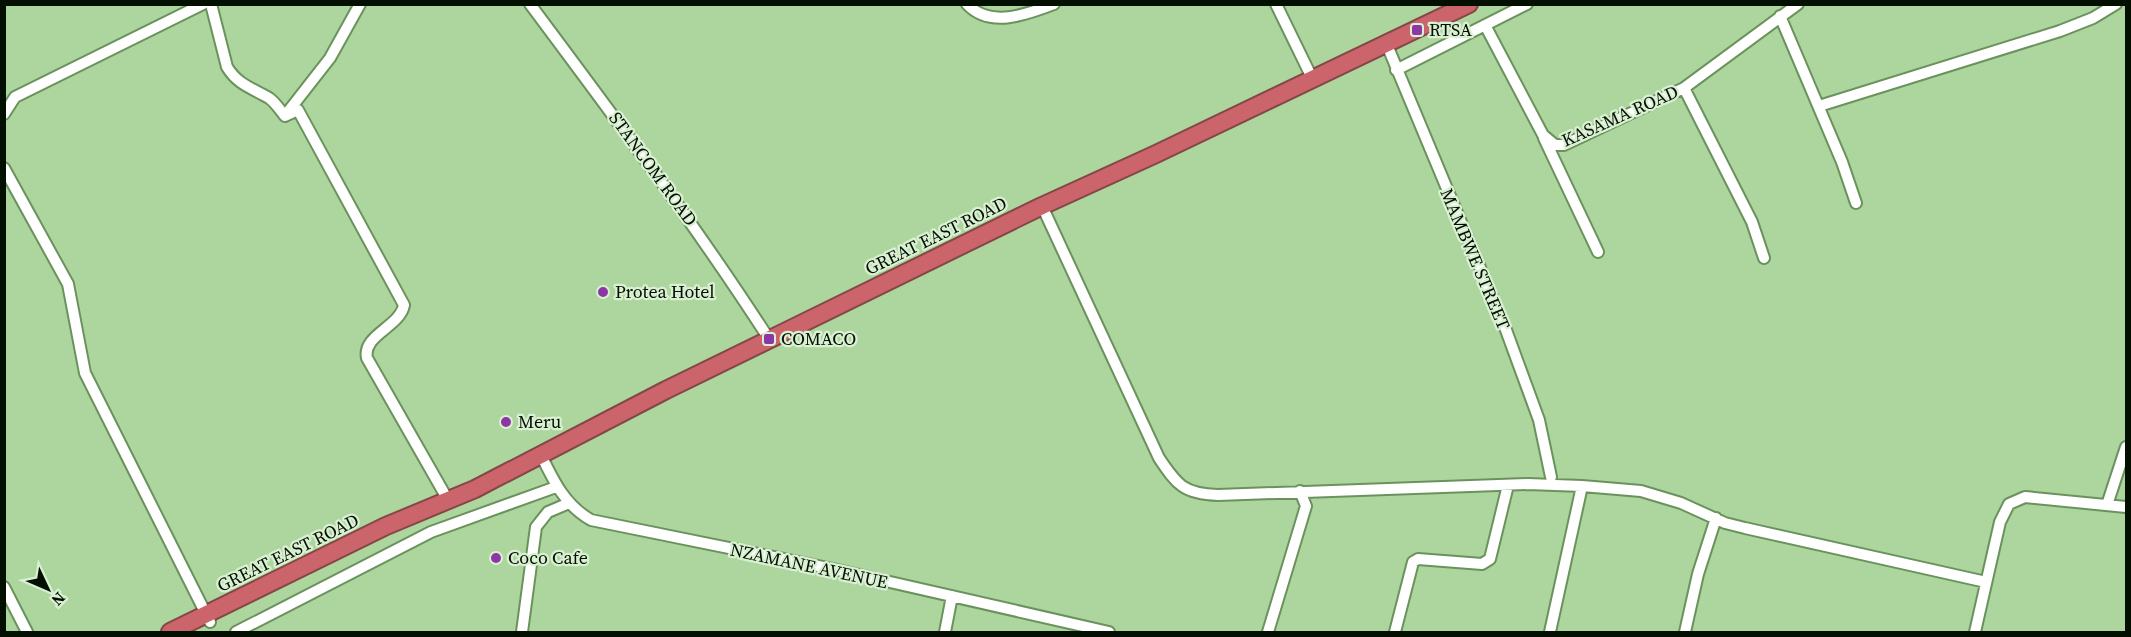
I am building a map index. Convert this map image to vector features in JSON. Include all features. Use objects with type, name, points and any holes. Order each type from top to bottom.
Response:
[{"type":"highway","name":"GREAT EAST ROAD","points":[[170,633],[208,618],[335,550],[448,500],[541,455],[769,339],[1042,206],[1387,45],[1469,4]]},
{"type":"highway","name":"GREAT EAST ROAD","points":[[188,633],[208,618]]},
{"type":"street","points":[[4,114],[15,97],[202,4]]},
{"type":"street","points":[[211,4],[227,67],[232,76],[253,92],[270,99],[285,116]]},
{"type":"street","points":[[285,116],[330,57],[360,4]]},
{"type":"street","name":"STANCOM ROAD","points":[[530,4],[711,249],[769,339]]},
{"type":"street","points":[[967,4],[983,15],[1018,18],[1054,4]]},
{"type":"street","points":[[1276,4],[1313,80]]},
{"type":"street","points":[[1396,70],[1527,4]]},
{"type":"street","name":"KASAMA ROAD","points":[[1485,25],[1543,135],[1556,145],[1564,145],[1684,88],[1798,4]]},
{"type":"street","points":[[1819,106],[2060,31],[2093,18],[2116,4]]},
{"type":"street","points":[[1780,16],[1819,106],[1856,203]]},
{"type":"street","name":"MAMBWE STREET","points":[[1387,45],[1506,330],[1539,420],[1551,477]]},
{"type":"street","points":[[1684,88],[1752,222],[1764,258]]},
{"type":"street","points":[[285,116],[298,110],[404,305],[397,318],[365,351],[448,500]]},
{"type":"street","points":[[1543,135],[1598,252]]},
{"type":"street","points":[[4,168],[68,284],[85,373],[208,618]]},
{"type":"street","points":[[1042,206],[1159,458],[1185,490],[1197,494],[1509,485],[1582,486],[1641,491],[1681,503],[1725,523],[1813,545],[1986,582]]},
{"type":"street","points":[[2107,505],[2127,447]]},
{"type":"street","name":"NZAMANE AVENUE","points":[[541,455],[556,487],[568,503],[591,520],[952,596],[1109,633]]},
{"type":"street","points":[[1395,633],[1413,562],[1418,559],[1482,564],[1490,559],[1509,485]]},
{"type":"street","points":[[1550,633],[1582,486]]},
{"type":"street","points":[[236,633],[431,532],[556,487]]},
{"type":"street","points":[[1268,633],[1306,506],[1300,491]]},
{"type":"street","points":[[1975,633],[2005,509],[2014,500],[2025,497],[2127,507]]},
{"type":"street","points":[[522,633],[536,527],[548,512],[568,503]]},
{"type":"street","points":[[1685,633],[1698,574],[1716,518]]},
{"type":"street","points":[[4,587],[27,633]]},
{"type":"street","points":[[945,633],[952,596]]},
{"type":"place","name":"RTSA","points":[[1417,30]]},
{"type":"place","name":"Protea Hotel","points":[[603,292]]},
{"type":"place","name":"COMACO","points":[[769,339]]},
{"type":"place","name":"Meru","points":[[506,422]]},
{"type":"place","name":"Coco Cafe","points":[[496,558]]}]
